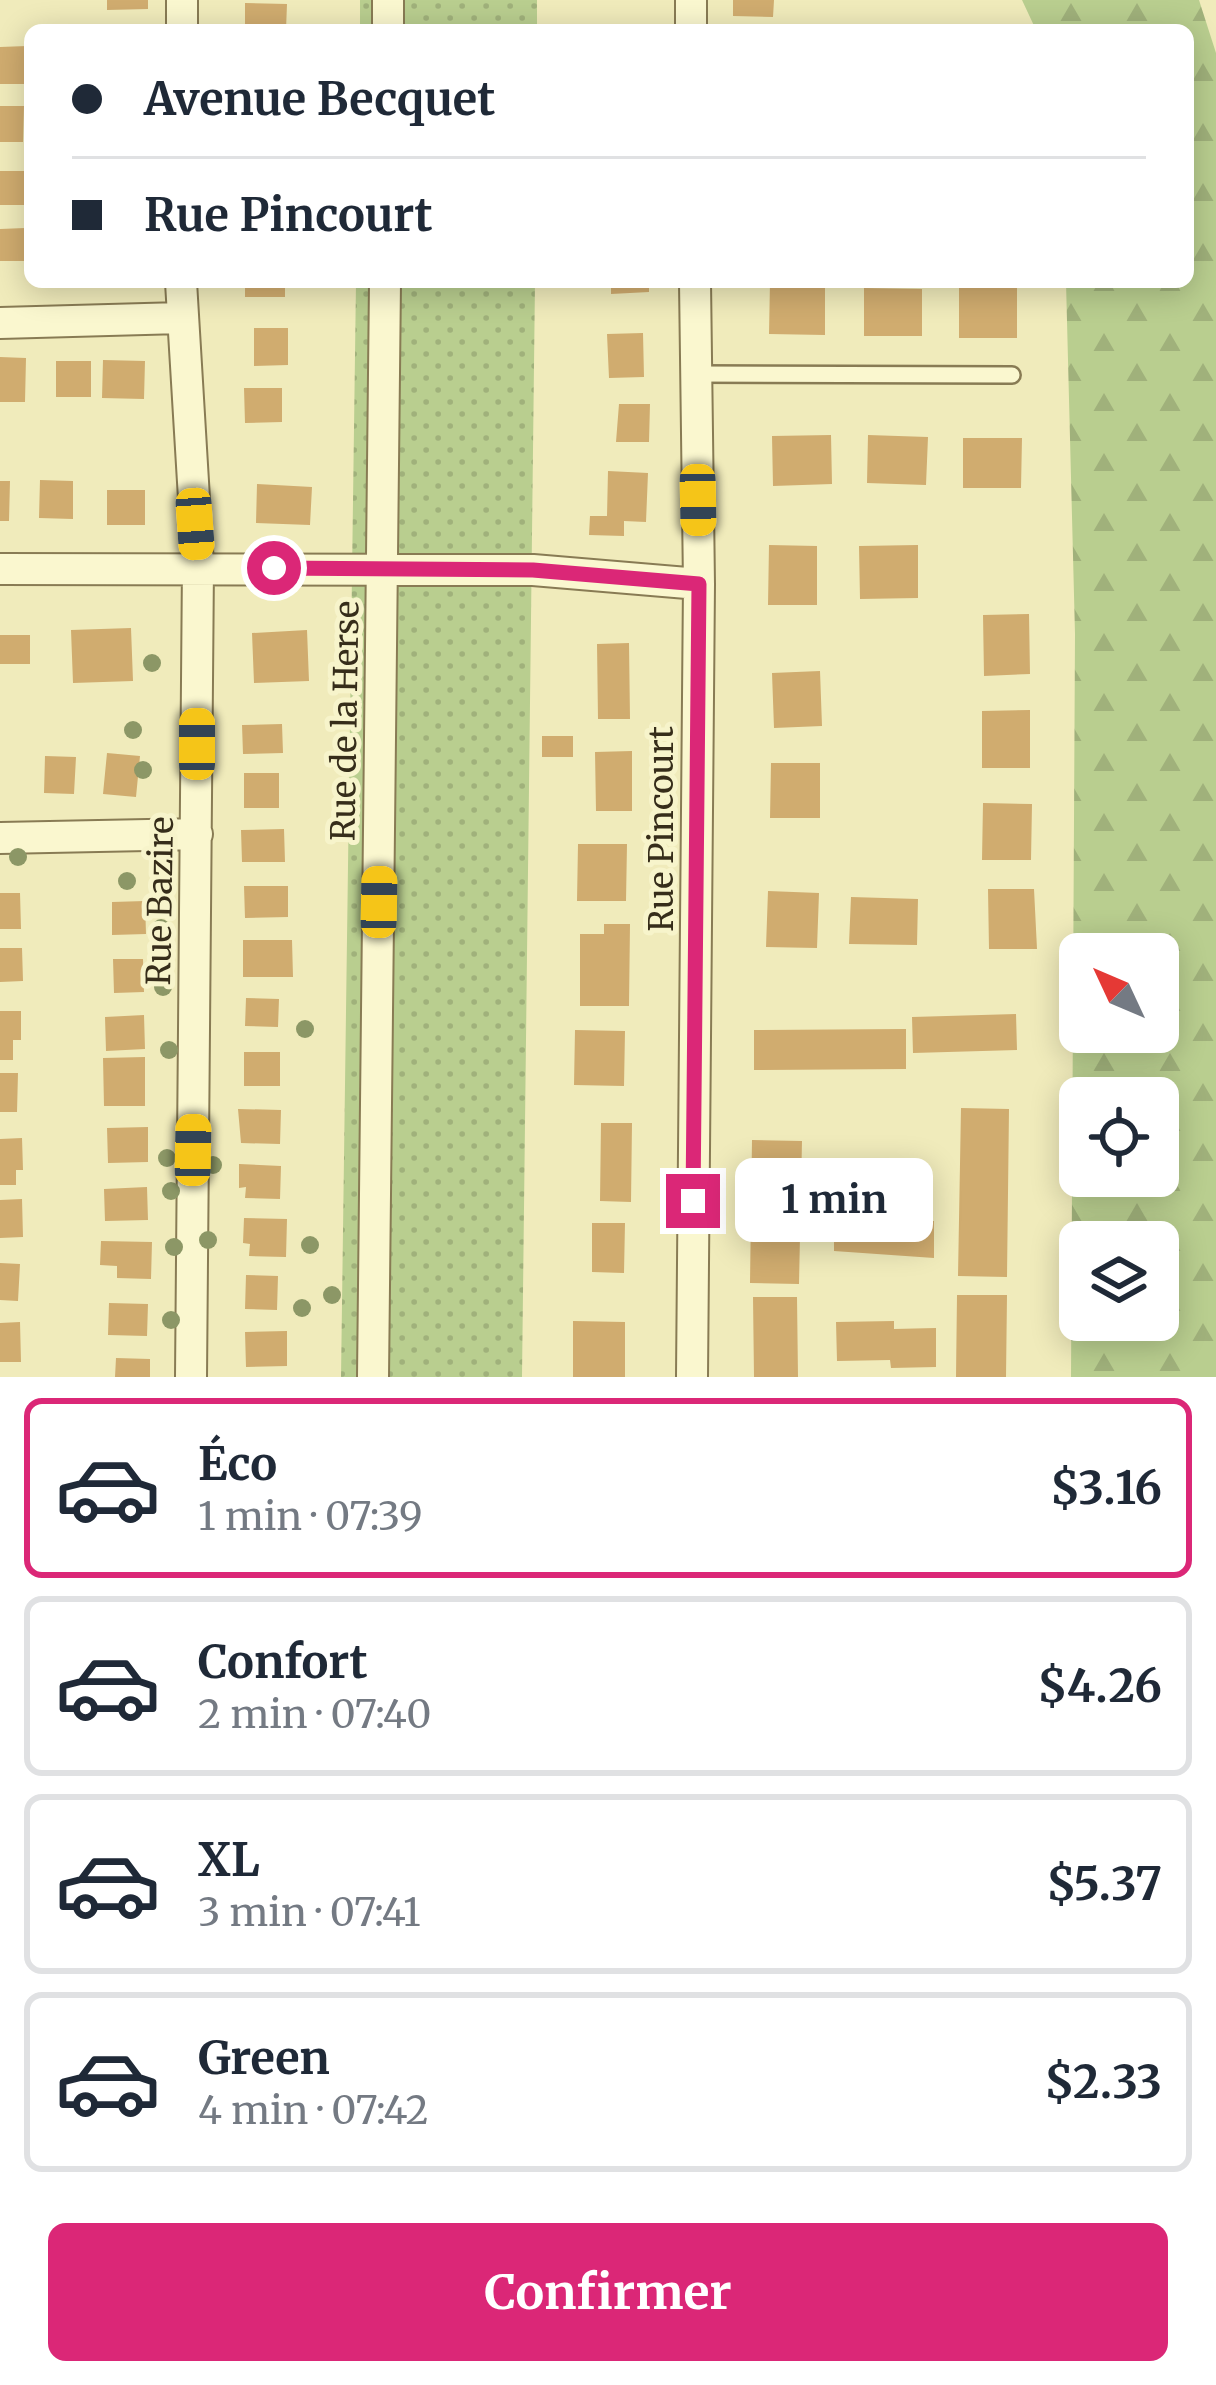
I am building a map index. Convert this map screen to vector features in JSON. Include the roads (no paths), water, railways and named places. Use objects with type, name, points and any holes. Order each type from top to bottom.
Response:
[{"type":"street","name":"Rue Bazire","points":[[181,288],[198,565],[190,1377]]},
{"type":"street","name":"Rue de la Herse","points":[[373,1377],[386,288]]},
{"type":"street","name":"Rue Pincourt","points":[[692,1377],[699,584],[695,288]]},
{"type":"street","points":[[0,323],[181,318]]},
{"type":"street","points":[[0,569],[198,565],[533,570],[699,584]]},
{"type":"street","points":[[0,838],[197,833]]},
{"type":"lane","points":[[696,374],[1012,375]]}]
